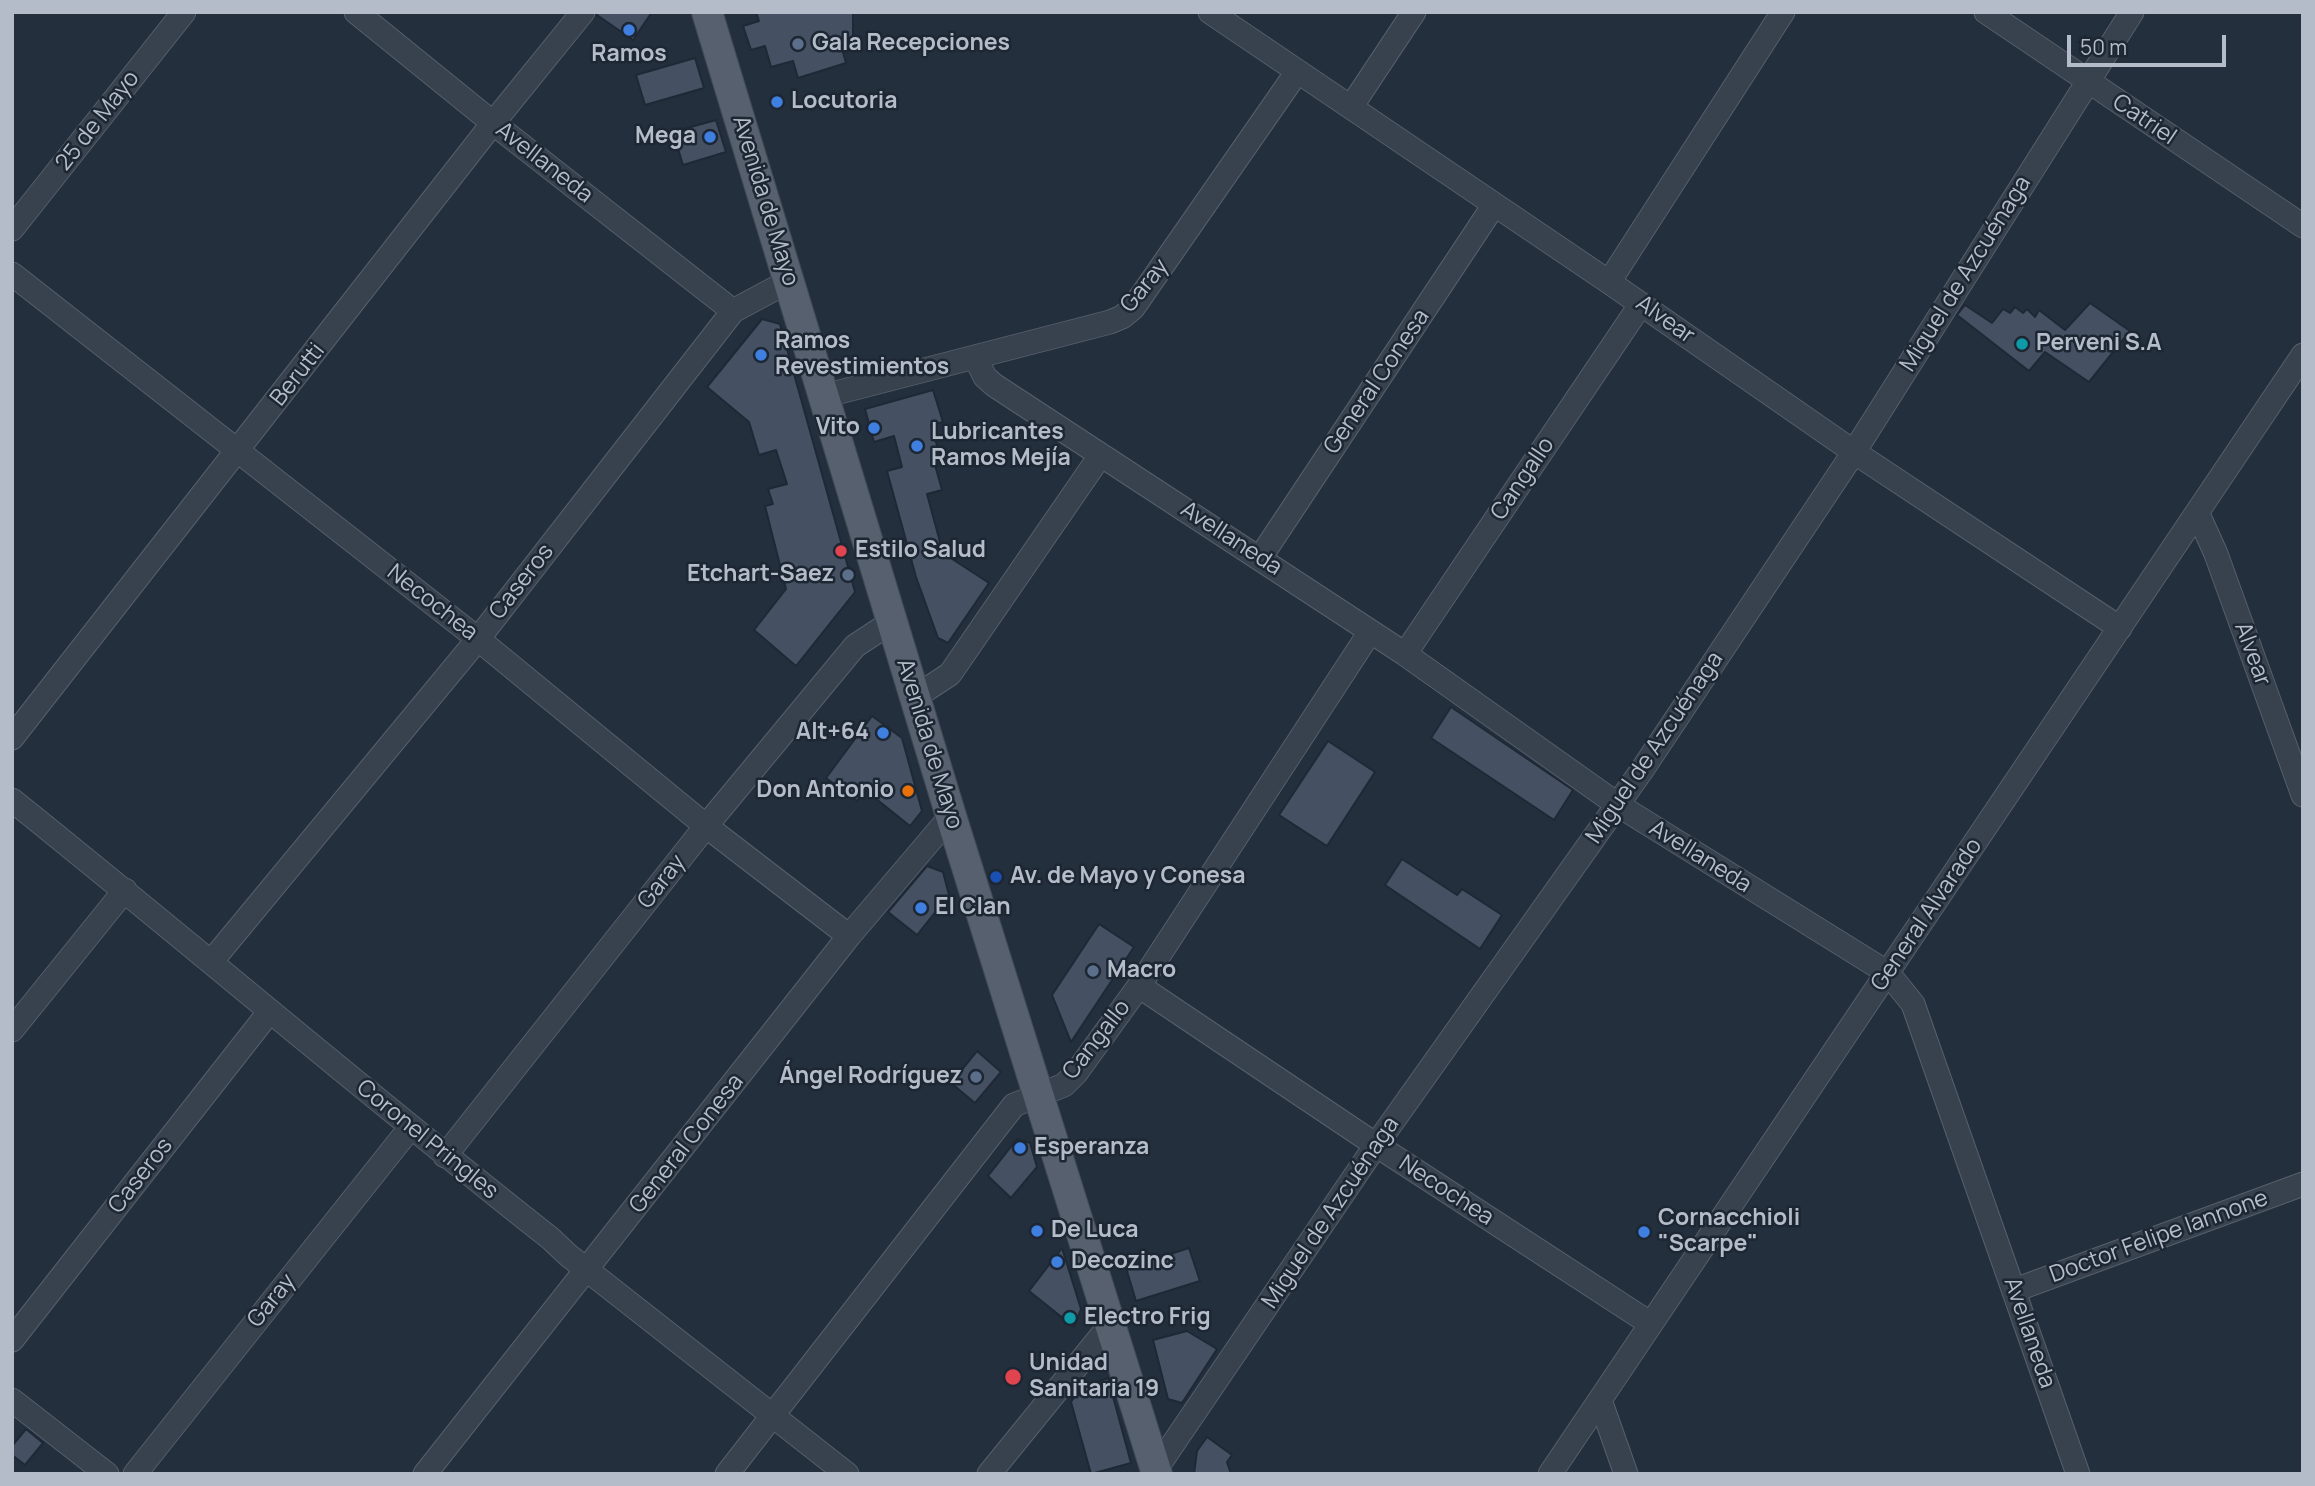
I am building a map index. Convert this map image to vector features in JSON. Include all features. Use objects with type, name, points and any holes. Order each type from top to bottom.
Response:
[{"type":"main road","name":"Avenida de Mayo","points":[[707,12],[951,816],[1156,1471]]},
{"type":"street","name":"25 de Mayo","points":[[12,229],[184,12]]},
{"type":"street","name":"Avellaneda","points":[[356,12],[733,311]]},
{"type":"street","name":"Berutti","points":[[12,738],[493,123],[583,12]]},
{"type":"street","name":"Alvear","points":[[1210,12],[1609,282],[1854,452],[2120,628]]},
{"type":"street","points":[[1351,107],[1415,12]]},
{"type":"street","points":[[1609,282],[1783,12]]},
{"type":"street","name":"Catriel","points":[[1986,12],[2303,226]]},
{"type":"street","name":"Miguel de Azcuénaga","points":[[1156,1471],[1376,1145],[1618,805],[1854,452],[2132,12]]},
{"type":"street","name":"Garay","points":[[824,396],[1122,317],[1133,308],[1297,72]]},
{"type":"street","name":"General Conesa","points":[[1260,558],[1494,205]]},
{"type":"street","name":"Necochea","points":[[12,274],[478,639],[706,826],[849,936]]},
{"type":"street","name":"Caseros","points":[[211,962],[478,639],[733,311],[789,281]]},
{"type":"street","name":"Cangallo","points":[[1405,654],[1641,304]]},
{"type":"street","name":"General Alvarado","points":[[1550,1474],[2303,355]]},
{"type":"street","name":"Avellaneda","points":[[975,357],[985,377],[994,385],[1405,654],[1618,805],[1888,973],[1913,1004],[2078,1474]]},
{"type":"street","points":[[915,696],[950,674],[1100,456]]},
{"type":"street","name":"Alvear","points":[[2198,514],[2217,554],[2303,795]]},
{"type":"street","name":"Garay","points":[[445,1156],[706,826],[855,646],[892,621]]},
{"type":"street","name":"Cangallo","points":[[727,1474],[1014,1105],[1064,1085],[1076,1073],[1139,986],[1370,632]]},
{"type":"street","name":"Coronel Pringles","points":[[12,800],[125,890],[410,1128],[847,1474]]},
{"type":"street","name":"General Conesa","points":[[425,1474],[849,936],[951,816]]},
{"type":"street","points":[[12,1030],[125,890]]},
{"type":"street","name":"Necochea","points":[[1139,986],[1376,1145],[1651,1324]]},
{"type":"street","name":"Caseros","points":[[12,1340],[271,1011]]},
{"type":"street","name":"Garay","points":[[135,1474],[410,1128]]},
{"type":"street","name":"Doctor Felipe Iannone","points":[[2015,1290],[2303,1184]]},
{"type":"street","points":[[989,1474],[1111,1324]]},
{"type":"street","points":[[12,1400],[107,1474]]},
{"type":"street","points":[[1601,1400],[1626,1474]]},
{"type":"building","name":"Ramos","points":[[597,12],[652,12],[633,40],[597,15]]},
{"type":"building","name":"Gala Recepciones","points":[[756,12],[853,12],[853,42],[841,45],[846,63],[798,78],[793,61],[771,67],[765,46],[751,50],[743,26],[759,21]]},
{"type":"building","points":[[695,58],[704,88],[645,105],[636,75]]},
{"type":"building","points":[[716,120],[726,152],[683,165],[673,132]]},
{"type":"building","points":[[2090,303],[2130,331],[2089,382],[2045,352],[2029,371],[1957,315],[1965,305],[1992,323],[2003,309],[2010,313],[2015,307],[2023,313],[2027,309],[2035,317],[2039,310],[2065,330]]},
{"type":"building","points":[[762,319],[780,324],[855,592],[796,666],[754,630],[786,589],[765,506],[773,504],[768,489],[787,484],[776,450],[759,455],[749,422],[707,387]]},
{"type":"building","points":[[933,390],[943,422],[931,425],[940,456],[933,458],[942,490],[927,494],[943,553],[989,583],[948,643],[938,638],[916,577],[887,471],[902,467],[894,436],[874,442],[865,409]]},
{"type":"building","points":[[1451,707],[1573,790],[1554,820],[1431,738]]},
{"type":"building","points":[[872,716],[902,738],[922,811],[910,826],[865,790],[857,801],[826,778]]},
{"type":"building","points":[[1328,741],[1375,772],[1327,846],[1279,815]]},
{"type":"building","points":[[1402,859],[1457,895],[1462,889],[1502,915],[1480,949],[1385,885]]},
{"type":"building","points":[[927,866],[943,872],[949,895],[917,935],[888,912]]},
{"type":"building","name":"Macro","points":[[1099,924],[1134,947],[1071,1042],[1052,995]]},
{"type":"building","name":"Ángel Rodríguez","points":[[977,1051],[1001,1072],[975,1103],[951,1083]]},
{"type":"building","points":[[1017,1139],[1030,1143],[1037,1167],[1011,1198],[988,1176]]},
{"type":"building","points":[[1062,1248],[1081,1309],[1074,1327],[1029,1291]]},
{"type":"building","points":[[1189,1248],[1200,1281],[1136,1301],[1126,1268]]},
{"type":"building","points":[[1187,1331],[1217,1349],[1182,1403],[1168,1399],[1153,1340]]},
{"type":"building","points":[[1108,1378],[1131,1463],[1091,1474],[1071,1402],[1080,1388]]},
{"type":"building","points":[[26,1429],[43,1443],[25,1465],[12,1455],[12,1446]]},
{"type":"building","points":[[1207,1437],[1232,1455],[1227,1462],[1231,1474],[1194,1474],[1197,1451]]},
{"type":"place","name":"Ramos","points":[[629,30]]},
{"type":"place","name":"Gala Recepciones","points":[[798,44]]},
{"type":"place","name":"Locutoria","points":[[777,102]]},
{"type":"place","name":"Mega","points":[[710,137]]},
{"type":"place","name":"Perveni S.A","points":[[2022,344]]},
{"type":"place","name":"Ramos Revestimientos","points":[[761,355]]},
{"type":"place","name":"Vito","points":[[874,428]]},
{"type":"place","name":"Lubricantes Ramos Mejía","points":[[917,446]]},
{"type":"place","name":"Estilo Salud","points":[[841,551]]},
{"type":"place","name":"Etchart-Saez","points":[[848,575]]},
{"type":"place","name":"Alt+64","points":[[883,733]]},
{"type":"place","name":"Don Antonio","points":[[908,791]]},
{"type":"place","name":"Av. de Mayo y Conesa","points":[[996,877]]},
{"type":"place","name":"El Clan","points":[[921,908]]},
{"type":"place","name":"Macro","points":[[1093,971]]},
{"type":"place","name":"Ángel Rodríguez","points":[[976,1077]]},
{"type":"place","name":"Esperanza","points":[[1020,1148]]},
{"type":"place","name":"De Luca","points":[[1037,1231]]},
{"type":"place","name":"Cornacchioli \"Scarpe\"","points":[[1644,1232]]},
{"type":"place","name":"Decozinc","points":[[1057,1262]]},
{"type":"place","name":"Electro Frig","points":[[1070,1318]]},
{"type":"place","name":"Unidad Sanitaria 19","points":[[1013,1377]]}]
